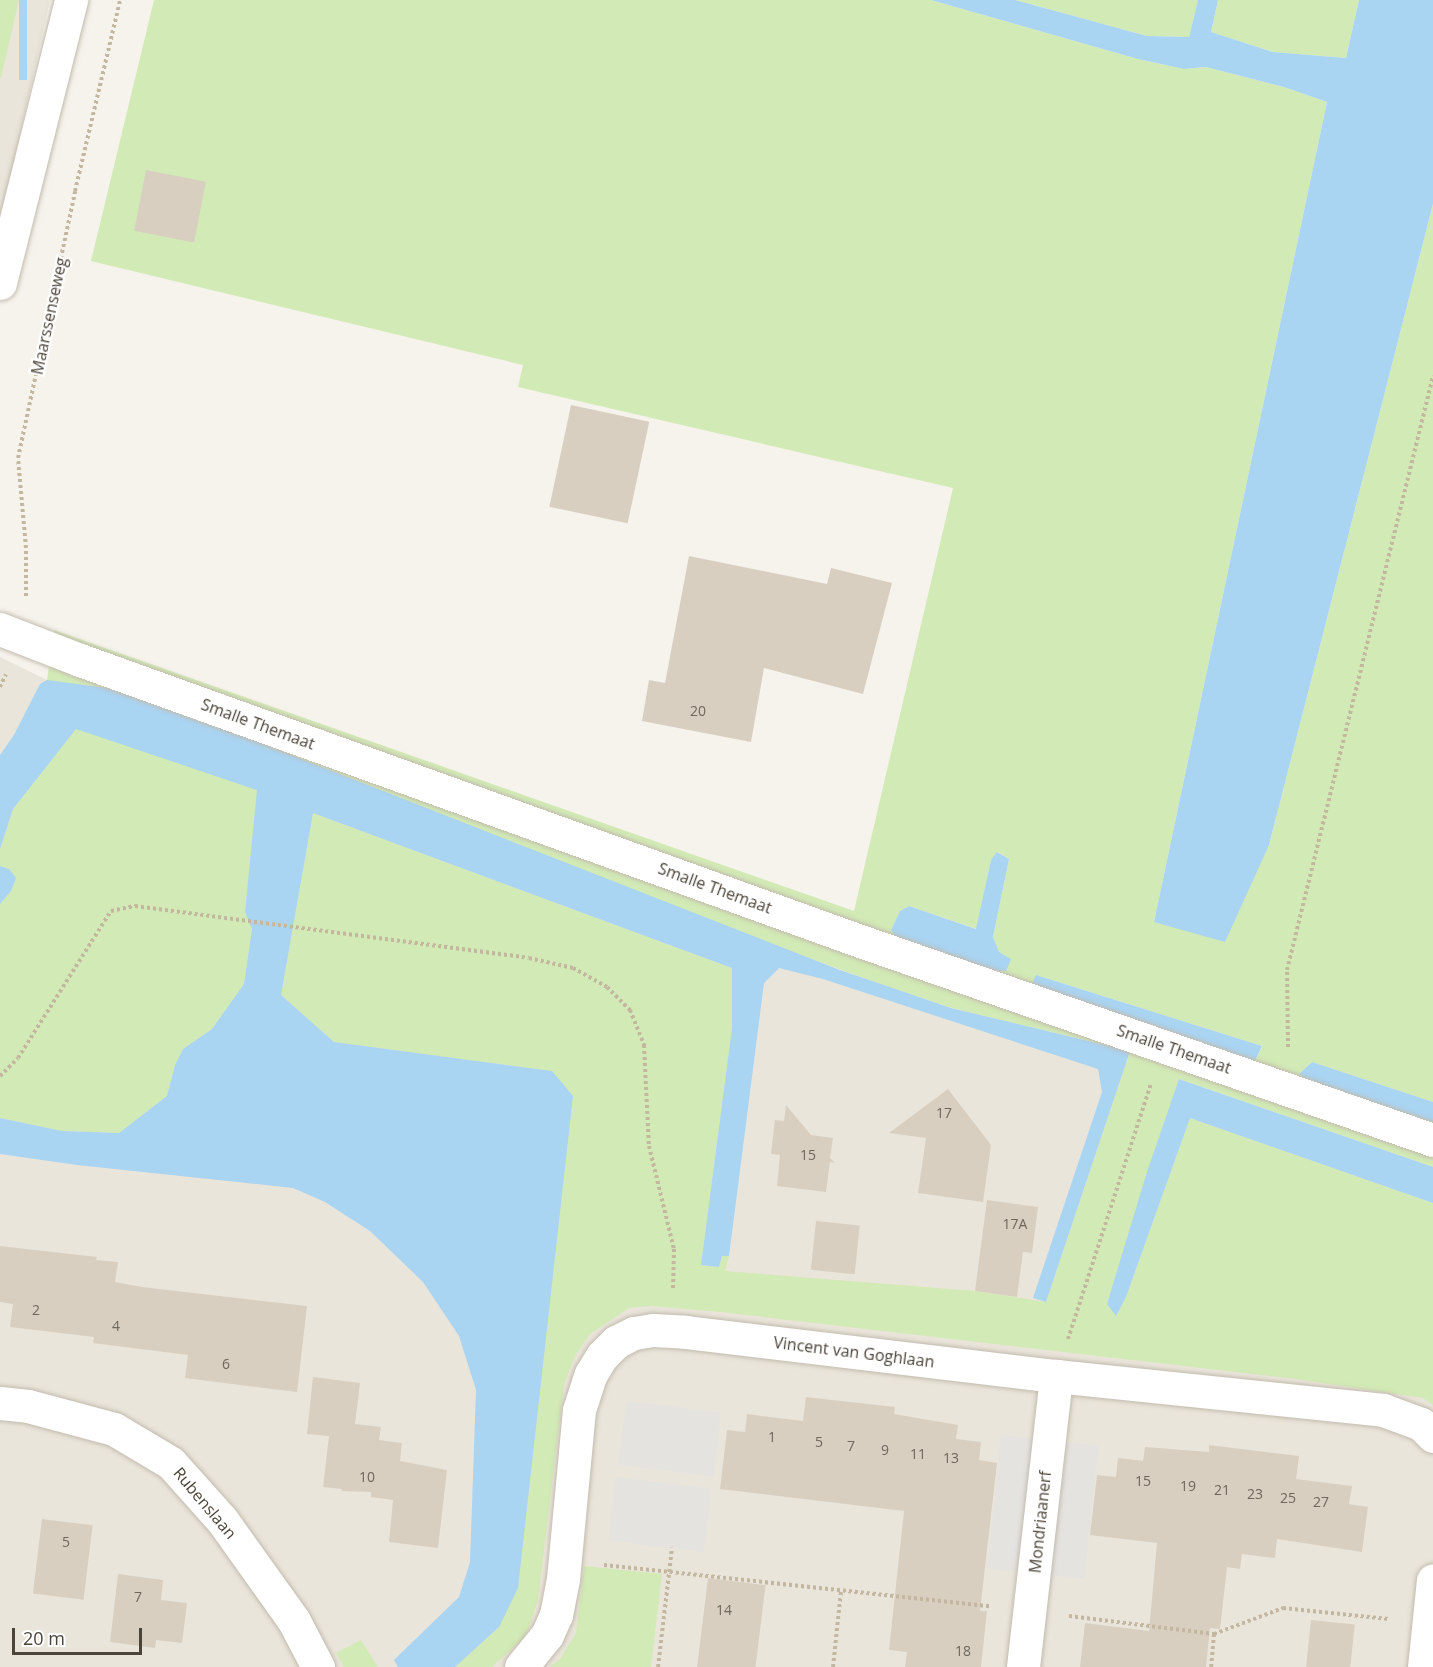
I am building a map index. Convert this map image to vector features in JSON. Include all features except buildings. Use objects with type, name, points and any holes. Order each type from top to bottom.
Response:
[{"type":"street","points":[[0,283],[71,0]]},
{"type":"street","name":"Smalle Themaat","points":[[10,632],[80,660],[863,942],[1433,1140]]},
{"type":"street","name":"Vincent van Goghlaan","points":[[520,1667],[547,1635],[556,1615],[564,1561],[579,1410],[591,1374],[602,1356],[616,1341],[634,1333],[653,1330],[686,1332],[1056,1376],[1383,1410],[1421,1424],[1433,1436]]},
{"type":"street","name":"Mondriaanerf","points":[[1023,1667],[1056,1376]]},
{"type":"street","name":"Rubenslaan","points":[[0,1403],[28,1406],[114,1429],[171,1463],[222,1520],[294,1621],[318,1667]]},
{"type":"street","points":[[1424,1667],[1433,1580]]},
{"type":"path","name":"Maarssenseweg","points":[[10,632],[27,591],[26,548],[18,458],[75,191],[120,0]]},
{"type":"path","points":[[1286,1089],[1297,1054],[1288,1050],[1287,970],[1433,376]]},
{"type":"path","points":[[0,687],[9,666]]},
{"type":"path","points":[[0,1076],[18,1058],[111,911],[135,906],[529,958],[573,968],[607,987],[630,1010],[644,1045],[649,1146],[674,1249],[673,1300],[686,1332]]},
{"type":"path","points":[[1056,1376],[1163,1046]]},
{"type":"path","points":[[658,1667],[672,1548]]},
{"type":"path","points":[[564,1561],[1029,1611],[1214,1634],[1283,1608],[1428,1623]]},
{"type":"path","points":[[833,1667],[841,1591]]},
{"type":"path","points":[[1211,1667],[1214,1634]]},
{"type":"shaded area","points":[[0,0],[50,0],[0,223]]},
{"type":"shaded area","points":[[0,657],[47,680],[107,688],[840,970],[951,1008],[992,1016],[1433,1167],[1433,1667],[0,1667]]},
{"type":"shaded area","points":[[626,1401],[721,1413],[713,1476],[618,1465]]},
{"type":"shaded area","points":[[1001,1435],[1098,1445],[1084,1579],[987,1568]]},
{"type":"shaded area","points":[[616,1477],[711,1489],[703,1552],[608,1541]]},
{"type":"green space","points":[[0,0],[19,0],[1,78],[0,77]]},
{"type":"green space","points":[[154,0],[931,0],[1138,59],[1184,69],[1206,67],[1284,87],[1327,102],[1154,922],[1269,845],[1433,204],[1433,1102],[1312,1062],[1299,1074],[1310,1083],[1433,1122],[1433,1167],[1179,1079],[1107,1304],[1116,1316],[1126,1297],[1190,1118],[1433,1203],[1433,1405],[1423,1398],[1288,1378],[720,1312],[651,1306],[629,1308],[590,1334],[575,1356],[564,1384],[538,1600],[526,1636],[492,1667],[455,1667],[499,1627],[552,1071],[334,1042],[281,995],[313,813],[732,968],[732,1028],[701,1265],[719,1267],[722,1256],[729,1256],[725,1271],[975,1291],[1046,1302],[1130,1051],[952,1008],[880,984],[47,680],[54,630],[854,911],[953,488],[518,387],[523,365],[91,261]],"holes":[[[998,852],[1009,859],[993,937],[999,952],[891,930],[900,911],[909,906],[977,929],[991,860]],[[1036,975],[1262,1046],[1262,1047],[1255,1061]]]},
{"type":"green space","points":[[1015,0],[1198,0],[1189,37],[1147,36]]},
{"type":"green space","points":[[1218,0],[1359,0],[1346,58],[1273,52],[1211,32]]},
{"type":"green space","points":[[76,728],[258,790],[245,912],[252,929],[244,984],[212,1029],[183,1049],[175,1065],[167,1096],[119,1133],[62,1131],[0,1118],[0,904],[11,891],[9,869],[0,866],[0,849],[13,809]]},
{"type":"green space","points":[[584,1566],[662,1574],[651,1667],[550,1667],[560,1659],[576,1633]]},
{"type":"green space","points":[[361,1640],[378,1667],[344,1667],[336,1653]]},
{"type":"water","points":[[19,0],[27,0],[27,80],[19,80]]},
{"type":"water","points":[[931,0],[1015,0],[1147,36],[1189,37],[1198,0],[1218,0],[1211,32],[1273,52],[1346,58],[1359,0],[1433,0],[1433,204],[1269,845],[1225,942],[1154,922],[1327,102],[1284,87],[1206,67],[1184,69],[1138,59]]},
{"type":"water","points":[[47,680],[107,688],[248,738],[840,970],[951,1008],[1130,1051],[1046,1302],[1033,1298],[1102,1092],[1098,1069],[823,979],[779,968],[764,983],[729,1256],[722,1256],[719,1267],[701,1265],[732,1028],[732,968],[313,813],[281,995],[334,1042],[552,1071],[573,1096],[518,1588],[499,1627],[455,1667],[398,1667],[394,1660],[459,1597],[470,1562],[476,1390],[459,1336],[423,1282],[370,1231],[325,1202],[293,1188],[77,1165],[0,1154],[0,1118],[62,1131],[119,1133],[167,1096],[175,1065],[183,1049],[212,1029],[244,984],[252,929],[245,912],[257,790],[76,729],[13,809],[0,849],[0,755],[14,735],[40,684]]},
{"type":"water","points":[[997,852],[1009,859],[993,937],[999,952],[1011,959],[1006,971],[985,970],[898,941],[891,930],[900,911],[909,906],[976,929],[991,860]]},
{"type":"water","points":[[0,866],[9,869],[16,878],[11,891],[0,904]]},
{"type":"water","points":[[1036,975],[1262,1046],[1255,1061],[1032,984]]},
{"type":"water","points":[[1312,1062],[1433,1102],[1433,1122],[1310,1083],[1299,1074]]},
{"type":"water","points":[[1179,1079],[1433,1167],[1433,1203],[1190,1118],[1126,1297],[1116,1316],[1107,1304],[1147,1172]]}]
